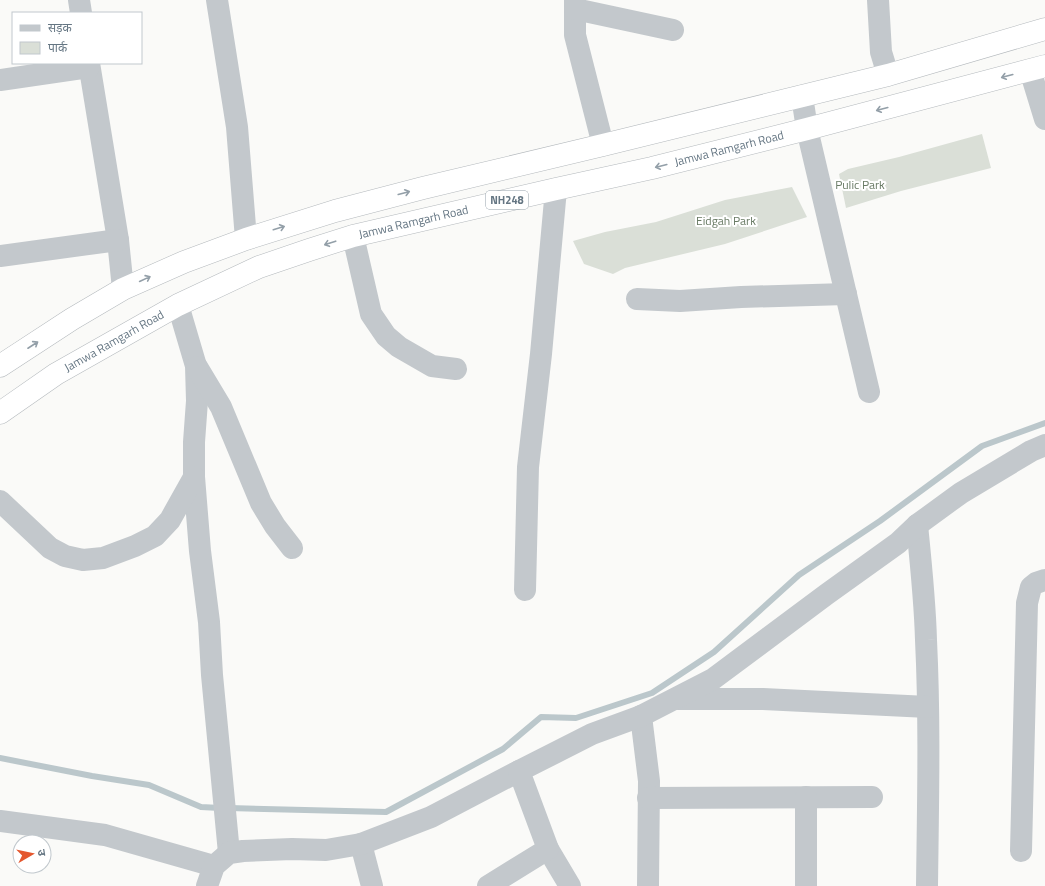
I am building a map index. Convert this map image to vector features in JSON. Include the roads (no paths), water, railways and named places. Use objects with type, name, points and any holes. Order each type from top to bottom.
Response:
[{"type":"highway","name":"NH248","points":[[0,366],[72,319],[123,289],[184,262],[246,239],[335,211],[423,188],[888,75],[1045,29]]},
{"type":"highway","name":"Jamwa Ramgarh Road","points":[[0,412],[56,374],[178,305],[259,267],[353,236],[652,168],[808,129],[1038,68]]},
{"type":"street","points":[[79,0],[81,12]]},
{"type":"street","points":[[217,0],[237,127],[246,239]]},
{"type":"street","points":[[878,0],[881,52],[888,75]]},
{"type":"street","points":[[603,145],[575,36],[575,4],[673,30]]},
{"type":"street","points":[[0,80],[89,65],[118,240],[123,289]]},
{"type":"street","points":[[1038,68],[1045,119]]},
{"type":"street","points":[[802,96],[808,129],[869,392]]},
{"type":"street","points":[[526,590],[528,467],[541,354],[556,189]]},
{"type":"street","points":[[353,236],[371,314],[386,336],[399,347],[432,366],[456,368]]},
{"type":"street","points":[[0,256],[118,240]]},
{"type":"street","points":[[637,299],[680,301],[741,297],[846,294]]},
{"type":"street","points":[[178,305],[196,366],[197,401],[194,442],[194,477],[200,551],[209,622],[212,675],[222,779],[219,861]]},
{"type":"street","points":[[196,366],[221,407],[261,503],[275,526],[292,548]]},
{"type":"street","points":[[0,821],[105,835],[219,861],[243,850],[326,850],[361,844],[431,817],[592,734],[641,716],[713,679],[827,594],[898,544],[917,525],[961,493],[1031,451],[1045,445]]},
{"type":"street","points":[[0,501],[50,548],[65,556],[83,560],[103,558],[135,546],[155,536],[170,520],[194,477]]},
{"type":"street","points":[[917,525],[924,597],[928,708],[929,771],[927,886]]},
{"type":"street","points":[[1021,851],[1027,603],[1031,587],[1036,583],[1045,580]]},
{"type":"street","points":[[675,699],[762,699],[928,708]]},
{"type":"street","points":[[641,716],[649,781],[648,886]]},
{"type":"street","points":[[519,771],[548,849],[563,881]]},
{"type":"street","points":[[806,797],[806,886]]},
{"type":"street","points":[[648,798],[872,797]]},
{"type":"street","points":[[361,844],[372,886]]},
{"type":"street","points":[[488,886],[548,849]]},
{"type":"waterway","points":[[229,808],[386,812],[503,749],[541,717],[576,718],[652,693],[714,652],[799,575],[880,521],[982,446],[1045,423]]},
{"type":"waterway","points":[[0,758],[92,776],[149,785],[201,807],[220,808]]},
{"type":"park label","name":"Pulic Park","points":[[860,185]]},
{"type":"park label","name":"Eidgah Park","points":[[726,221]]}]
